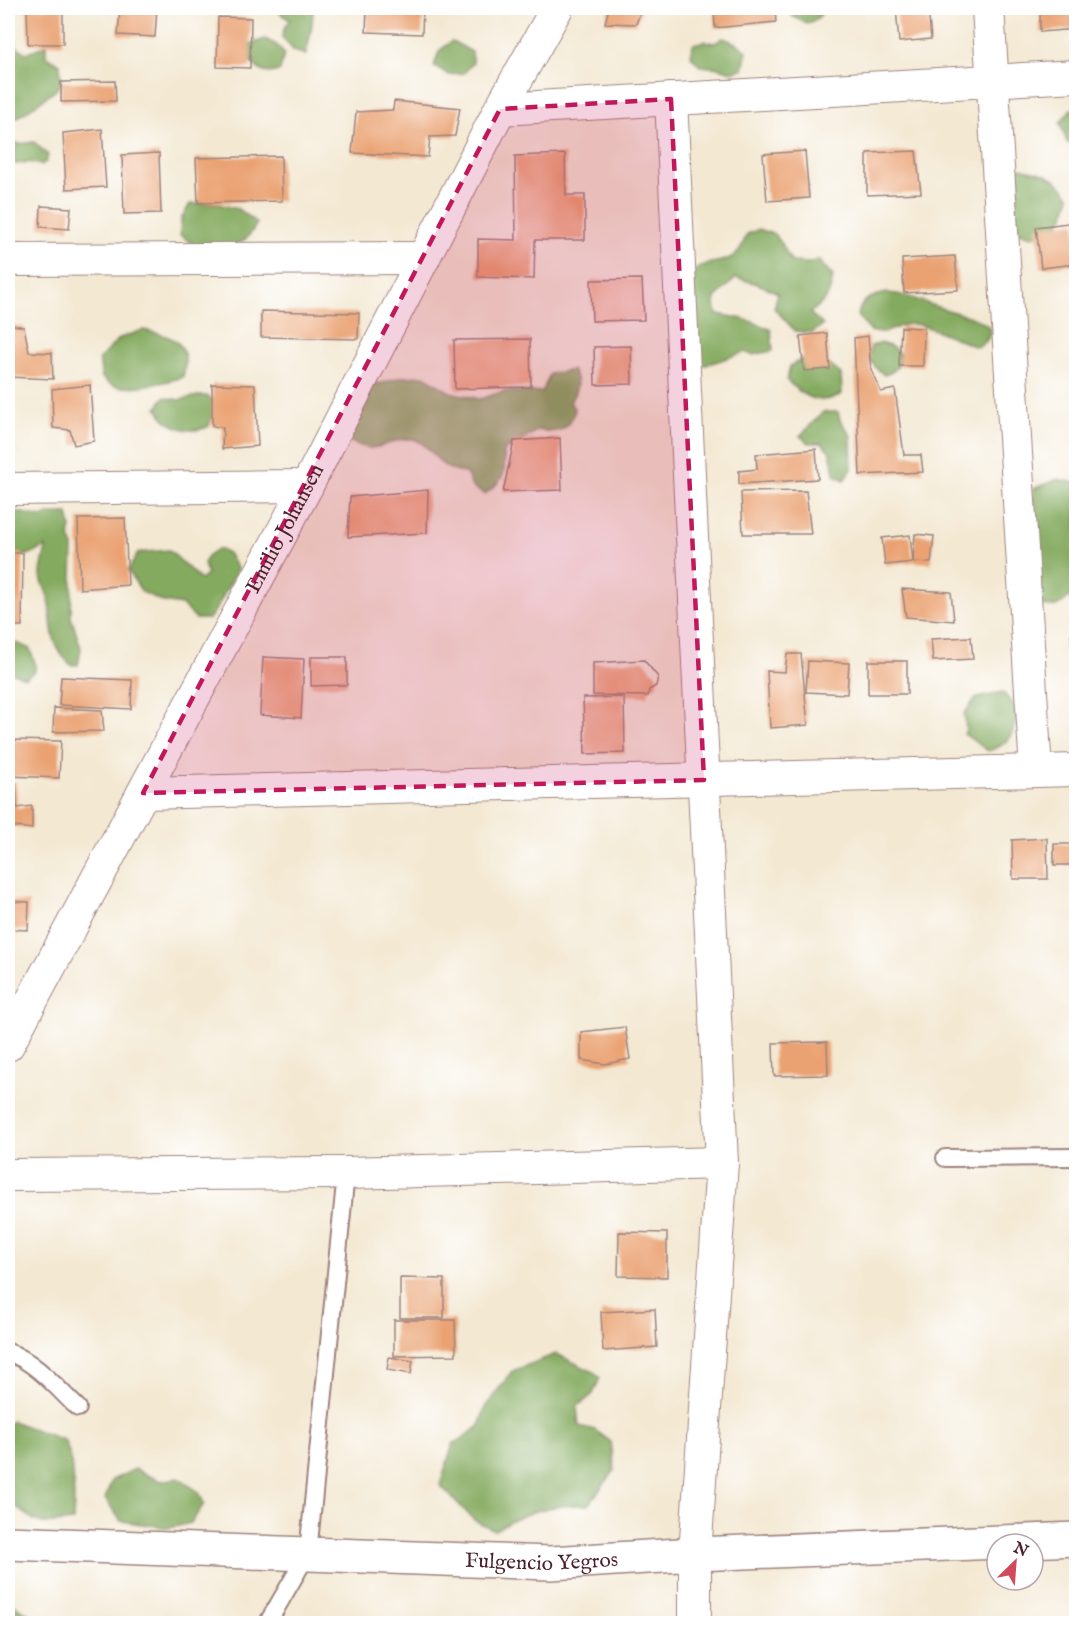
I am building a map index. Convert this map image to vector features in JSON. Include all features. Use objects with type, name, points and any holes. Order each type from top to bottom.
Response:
[{"type":"street","name":"Emilio Johansen","points":[[11,1030],[143,793],[307,486],[500,109],[557,8]]},
{"type":"street","points":[[988,8],[1036,771]]},
{"type":"street","points":[[500,109],[1077,76]]},
{"type":"street","points":[[671,99],[722,1163],[695,1554],[695,1623]]},
{"type":"street","points":[[8,260],[424,258]]},
{"type":"street","points":[[8,489],[307,486]]},
{"type":"street","points":[[143,793],[1077,770]]},
{"type":"street","points":[[8,1175],[346,1173],[722,1163]]},
{"type":"street","name":"Fulgencio Yegros","points":[[8,1543],[551,1563],[695,1554],[1077,1539]]},
{"type":"lane","points":[[945,1158],[1077,1157]]},
{"type":"lane","points":[[267,1623],[308,1553],[346,1173]]},
{"type":"lane","points":[[8,1352],[18,1355],[40,1371],[78,1408]]},
{"type":"highlighted area","points":[[671,99],[704,780],[143,793],[500,109]]},
{"type":"green space","points":[[277,8],[310,8],[313,11],[306,55],[294,51],[282,37],[285,26],[290,20]]},
{"type":"green space","points":[[788,8],[826,8],[816,20],[807,24],[792,16]]},
{"type":"green space","points":[[8,32],[12,35],[16,46],[26,53],[46,45],[46,56],[60,64],[61,82],[56,90],[17,118],[8,119]]},
{"type":"green space","points":[[723,38],[738,44],[747,51],[743,69],[731,72],[720,68],[700,66],[691,56],[693,44],[705,41],[715,43]]},
{"type":"green space","points":[[265,39],[277,45],[284,54],[280,70],[265,72],[247,56],[250,44]]},
{"type":"green space","points":[[452,41],[472,52],[473,63],[464,73],[449,75],[434,66],[439,51]]},
{"type":"green space","points":[[1071,109],[1076,111],[1076,144],[1067,143],[1060,123]]},
{"type":"green space","points":[[8,141],[19,144],[34,142],[48,155],[46,162],[41,165],[28,162],[17,164],[8,162]]},
{"type":"green space","points":[[1015,167],[1047,175],[1070,197],[1064,216],[1055,231],[1031,236],[1011,229],[1003,182]]},
{"type":"green space","points":[[214,203],[238,209],[257,223],[247,238],[235,245],[202,250],[180,235],[181,219],[190,204]]},
{"type":"green space","points":[[759,229],[776,235],[792,262],[810,263],[818,260],[833,276],[826,298],[810,313],[823,325],[812,333],[795,331],[774,308],[778,293],[736,278],[715,298],[716,314],[744,319],[771,330],[773,351],[752,355],[745,352],[706,365],[689,363],[687,284],[697,269],[703,265],[723,261],[736,254],[747,234]]},
{"type":"green space","points":[[887,293],[907,296],[973,318],[991,329],[989,336],[985,343],[976,347],[912,324],[884,332],[870,331],[858,316],[859,310],[868,299]]},
{"type":"green space","points":[[143,330],[163,335],[178,343],[185,356],[183,377],[159,383],[121,387],[114,386],[102,378],[99,359],[120,338]]},
{"type":"green space","points":[[880,343],[895,349],[900,357],[896,368],[884,375],[869,358],[871,346]]},
{"type":"green space","points":[[804,358],[825,361],[841,374],[842,394],[827,399],[812,398],[793,386],[787,380],[790,366]]},
{"type":"green space","points":[[572,370],[577,386],[570,402],[575,410],[570,422],[557,431],[538,430],[504,451],[503,476],[485,494],[472,487],[466,473],[448,468],[416,440],[404,439],[369,448],[346,440],[361,385],[382,383],[401,377],[424,376],[450,392],[480,399],[504,391],[542,392],[550,374]]},
{"type":"green space","points":[[208,396],[217,409],[209,426],[202,429],[187,430],[172,425],[157,408],[164,397],[179,400]]},
{"type":"green space","points":[[823,412],[838,412],[840,420],[851,436],[852,469],[844,480],[835,475],[830,452],[822,443],[809,443],[800,436]]},
{"type":"green space","points":[[1058,479],[1076,483],[1076,590],[1059,605],[1049,607],[1028,601],[1033,489]]},
{"type":"green space","points":[[8,510],[42,517],[48,514],[68,514],[71,528],[69,535],[73,546],[71,617],[81,648],[78,665],[71,665],[58,650],[55,642],[48,597],[41,577],[46,547],[25,556],[8,555]]},
{"type":"green space","points":[[218,549],[228,553],[238,570],[209,619],[196,619],[182,605],[163,602],[142,592],[128,571],[138,553],[169,550],[201,580],[207,574],[204,563],[208,555]]},
{"type":"green space","points":[[17,643],[30,649],[35,663],[35,671],[25,678],[8,671],[8,646]]},
{"type":"green space","points":[[1002,692],[1018,709],[1015,724],[1007,741],[988,751],[964,734],[966,729],[964,714],[975,699]]},
{"type":"green space","points":[[556,1354],[594,1372],[600,1378],[593,1394],[577,1407],[579,1426],[595,1430],[611,1442],[615,1470],[588,1505],[561,1506],[540,1510],[494,1530],[474,1520],[440,1485],[453,1444],[479,1427],[485,1407],[512,1371]]},
{"type":"green space","points":[[12,1421],[64,1440],[72,1469],[73,1521],[44,1524],[34,1520],[8,1501],[8,1424]]},
{"type":"green space","points":[[135,1469],[160,1481],[178,1478],[199,1492],[204,1504],[191,1523],[169,1528],[121,1521],[105,1499],[112,1480]]},
{"type":"green space","points":[[8,1601],[37,1619],[41,1623],[8,1623]]},
{"type":"building","points":[[27,8],[63,8],[63,44],[28,44]]},
{"type":"building","points":[[120,8],[157,8],[155,37],[118,35]]},
{"type":"building","points":[[367,8],[423,8],[422,34],[366,32]]},
{"type":"building","points":[[609,8],[642,8],[636,24],[605,23]]},
{"type":"building","points":[[714,8],[775,8],[776,22],[715,28]]},
{"type":"building","points":[[896,8],[928,8],[931,39],[899,42]]},
{"type":"building","points":[[1040,8],[1076,8],[1076,29],[1040,32]]},
{"type":"building","points":[[218,17],[251,18],[250,68],[217,67]]},
{"type":"building","points":[[115,81],[116,101],[61,102],[61,82]]},
{"type":"building","points":[[394,101],[460,108],[455,136],[430,137],[428,157],[352,153],[356,112],[393,110]]},
{"type":"building","points":[[102,129],[106,187],[66,189],[63,133]]},
{"type":"building","points":[[805,151],[809,198],[767,201],[763,154]]},
{"type":"building","points":[[916,151],[921,193],[867,195],[867,153]]},
{"type":"building","points":[[159,153],[161,213],[124,214],[122,155]]},
{"type":"building","points":[[565,154],[566,195],[585,195],[585,240],[535,240],[534,279],[478,277],[478,239],[516,240],[515,156]]},
{"type":"building","points":[[281,156],[282,201],[198,203],[196,158]]},
{"type":"building","points":[[41,206],[71,208],[69,229],[40,227]]},
{"type":"building","points":[[1076,222],[1076,264],[1041,268],[1036,227]]},
{"type":"building","points":[[955,256],[958,290],[904,293],[902,259]]},
{"type":"building","points":[[642,279],[644,320],[592,321],[591,280]]},
{"type":"building","points":[[261,311],[359,313],[358,339],[261,337]]},
{"type":"building","points":[[8,324],[24,327],[29,352],[52,353],[53,379],[8,377]]},
{"type":"building","points":[[901,327],[924,328],[923,366],[899,366]]},
{"type":"building","points":[[827,333],[830,369],[804,371],[800,336]]},
{"type":"building","points":[[868,336],[871,369],[881,392],[895,389],[904,455],[921,455],[923,472],[860,475],[854,338]]},
{"type":"building","points":[[530,339],[531,387],[455,389],[454,340]]},
{"type":"building","points":[[631,346],[632,384],[595,385],[594,347]]},
{"type":"building","points":[[212,384],[255,385],[258,446],[222,449],[223,428],[212,426]]},
{"type":"building","points":[[90,385],[94,441],[74,445],[70,430],[53,428],[52,389]]},
{"type":"building","points":[[560,438],[562,490],[503,492],[514,441]]},
{"type":"building","points":[[816,449],[818,479],[739,484],[739,471],[757,469],[756,454]]},
{"type":"building","points":[[428,490],[427,533],[348,537],[350,497]]},
{"type":"building","points":[[806,491],[811,534],[743,534],[741,492]]},
{"type":"building","points":[[125,518],[128,585],[80,589],[78,519]]},
{"type":"building","points":[[915,534],[934,536],[931,563],[913,562]]},
{"type":"building","points":[[910,535],[913,562],[885,565],[882,538]]},
{"type":"building","points":[[8,553],[23,553],[22,626],[8,626]]},
{"type":"building","points":[[902,589],[951,592],[954,621],[906,617]]},
{"type":"building","points":[[1071,635],[1076,636],[1076,703],[1075,703]]},
{"type":"building","points":[[971,637],[973,659],[933,661],[931,639]]},
{"type":"building","points":[[787,654],[801,654],[808,725],[770,728],[767,671],[785,672]]},
{"type":"building","points":[[263,657],[304,659],[301,718],[260,715]]},
{"type":"building","points":[[311,657],[347,657],[347,685],[311,686]]},
{"type":"building","points":[[644,660],[658,677],[656,686],[649,690],[648,696],[593,695],[593,663]]},
{"type":"building","points":[[808,661],[849,663],[847,694],[806,692]]},
{"type":"building","points":[[868,661],[907,661],[907,694],[868,694]]},
{"type":"building","points":[[61,677],[132,680],[131,709],[59,705]]},
{"type":"building","points":[[624,697],[625,753],[585,754],[583,698]]},
{"type":"building","points":[[54,708],[102,710],[104,731],[53,732]]},
{"type":"building","points":[[8,740],[61,741],[59,778],[8,776]]},
{"type":"building","points":[[8,782],[16,782],[17,808],[32,806],[32,829],[8,826]]},
{"type":"building","points":[[1047,838],[1048,879],[1013,879],[1012,840]]},
{"type":"building","points":[[1054,844],[1076,844],[1076,865],[1054,865]]},
{"type":"building","points":[[8,901],[29,902],[28,930],[8,929]]},
{"type":"building","points":[[625,1027],[630,1059],[605,1064],[581,1060],[581,1032]]},
{"type":"building","points":[[827,1042],[828,1075],[774,1076],[773,1043]]},
{"type":"building","points":[[619,1232],[667,1233],[667,1277],[618,1276]]},
{"type":"building","points":[[400,1278],[444,1279],[444,1318],[400,1318]]},
{"type":"building","points":[[655,1309],[657,1347],[603,1351],[601,1312]]},
{"type":"building","points":[[394,1320],[455,1320],[456,1355],[394,1356]]},
{"type":"building","points":[[389,1357],[413,1361],[411,1374],[387,1370]]}]
